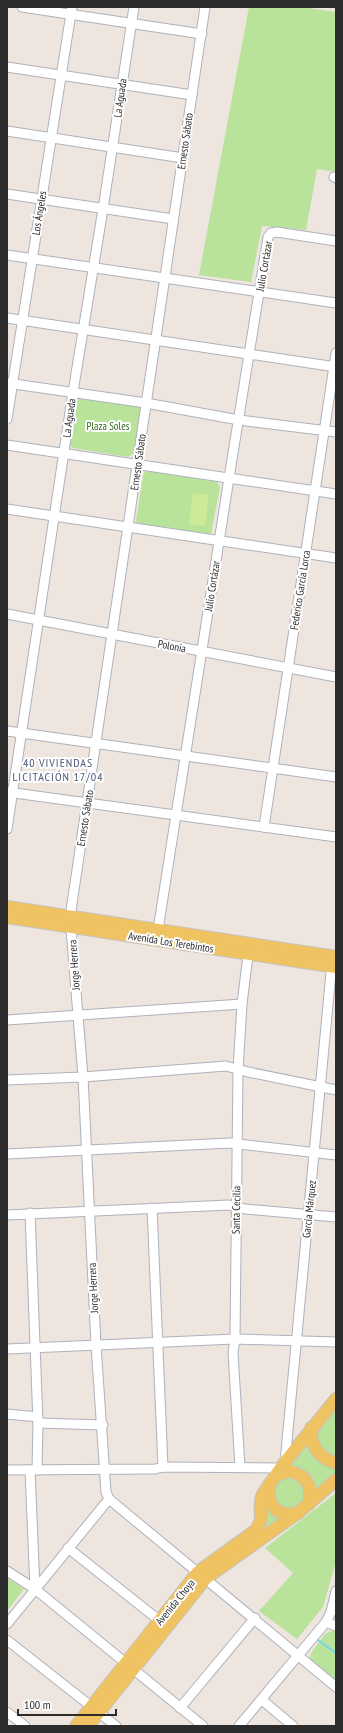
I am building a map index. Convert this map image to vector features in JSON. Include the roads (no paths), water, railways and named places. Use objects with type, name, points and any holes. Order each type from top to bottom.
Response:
[{"type":"main road","name":"Avenida Los Terebintos","points":[[7,907],[71,922]]},
{"type":"main road","name":"Avenida Los Terebintos","points":[[7,917],[71,922],[334,962]]},
{"type":"main road","points":[[331,1409],[336,1399]]},
{"type":"main road","name":"Avenida Choya","points":[[130,1665],[160,1621],[202,1575],[259,1526],[262,1521],[260,1499],[277,1473],[311,1428],[331,1409]]},
{"type":"main road","points":[[311,1428],[311,1438],[314,1448],[320,1456],[328,1461],[336,1463]]},
{"type":"main road","points":[[309,1504],[311,1496],[310,1489],[303,1476],[289,1471],[277,1473],[269,1501],[273,1507],[284,1513],[299,1512],[309,1504],[335,1482]]},
{"type":"main road","name":"Avenida Choya","points":[[76,1726],[95,1709],[202,1575],[299,1512]]},
{"type":"main road","name":"Avenida Choya","points":[[88,1726],[95,1709]]},
{"type":"street","points":[[22,7],[71,10],[132,23],[202,34]]},
{"type":"street","name":"La Aguada","points":[[7,829],[10,792],[22,733],[73,392],[94,268],[134,7]]},
{"type":"street","name":"Ernesto Sábato","points":[[71,922],[164,279],[206,7]]},
{"type":"street","name":"Los Ángeles","points":[[7,419],[9,384],[22,320],[71,10]]},
{"type":"street","points":[[7,67],[192,95]]},
{"type":"street","points":[[7,131],[183,158]]},
{"type":"street","points":[[7,194],[173,219]]},
{"type":"street","name":"Julio Cortázar","points":[[158,935],[268,237],[271,233],[277,232],[336,241]]},
{"type":"street","points":[[7,255],[336,303]]},
{"type":"street","points":[[7,318],[335,367]]},
{"type":"street","name":"Federico García Lorca","points":[[264,827],[336,353]]},
{"type":"street","points":[[9,384],[146,403],[239,420],[336,432]]},
{"type":"street","points":[[7,445],[336,494]]},
{"type":"street","points":[[7,509],[336,558]]},
{"type":"street","name":"Polonia","points":[[7,614],[336,677]]},
{"type":"street","points":[[7,731],[336,777]]},
{"type":"street","points":[[10,792],[336,837]]},
{"type":"street","name":"Jorge Herrera","points":[[71,922],[83,1076],[96,1345],[103,1425],[104,1470],[106,1492],[109,1499]]},
{"type":"street","name":"Santa Cecilia","points":[[240,1467],[233,1353],[235,1339],[238,1070],[242,1004],[248,949]]},
{"type":"street","name":"García Márquez","points":[[277,1473],[296,1341],[320,1087],[334,962]]},
{"type":"street","points":[[7,1020],[242,1004]]},
{"type":"street","points":[[7,1080],[226,1066],[238,1070],[336,1090]]},
{"type":"street","points":[[7,1154],[238,1143],[336,1155]]},
{"type":"street","points":[[7,1214],[229,1205],[236,1207],[336,1217]]},
{"type":"street","points":[[152,1208],[163,1467]]},
{"type":"street","points":[[30,1213],[38,1420],[33,1470],[35,1588]]},
{"type":"street","points":[[7,1349],[235,1339],[336,1342]]},
{"type":"street","points":[[7,1414],[38,1420],[103,1425]]},
{"type":"street","points":[[7,1470],[104,1470],[155,1469],[163,1467],[240,1467],[277,1473]]},
{"type":"street","points":[[7,1624],[109,1499],[255,1618],[336,1687]]},
{"type":"street","points":[[68,1548],[160,1621]]},
{"type":"street","points":[[7,1571],[35,1588],[203,1726]]},
{"type":"street","points":[[239,1726],[326,1622],[331,1612],[336,1590]]},
{"type":"street","points":[[180,1708],[255,1618]]},
{"type":"street","points":[[326,1622],[336,1626]]},
{"type":"street","points":[[7,1640],[116,1726]]},
{"type":"street","points":[[262,1700],[294,1726]]},
{"type":"street","points":[[7,1712],[25,1726]]},
{"type":"waterway","points":[[315,1638],[336,1653]]},
{"type":"district","name":"40 VIVIENDAS LICITACIÓN 17/04","points":[[58,769]]},
{"type":"park label","name":"Plaza Soles","points":[[108,426]]}]
